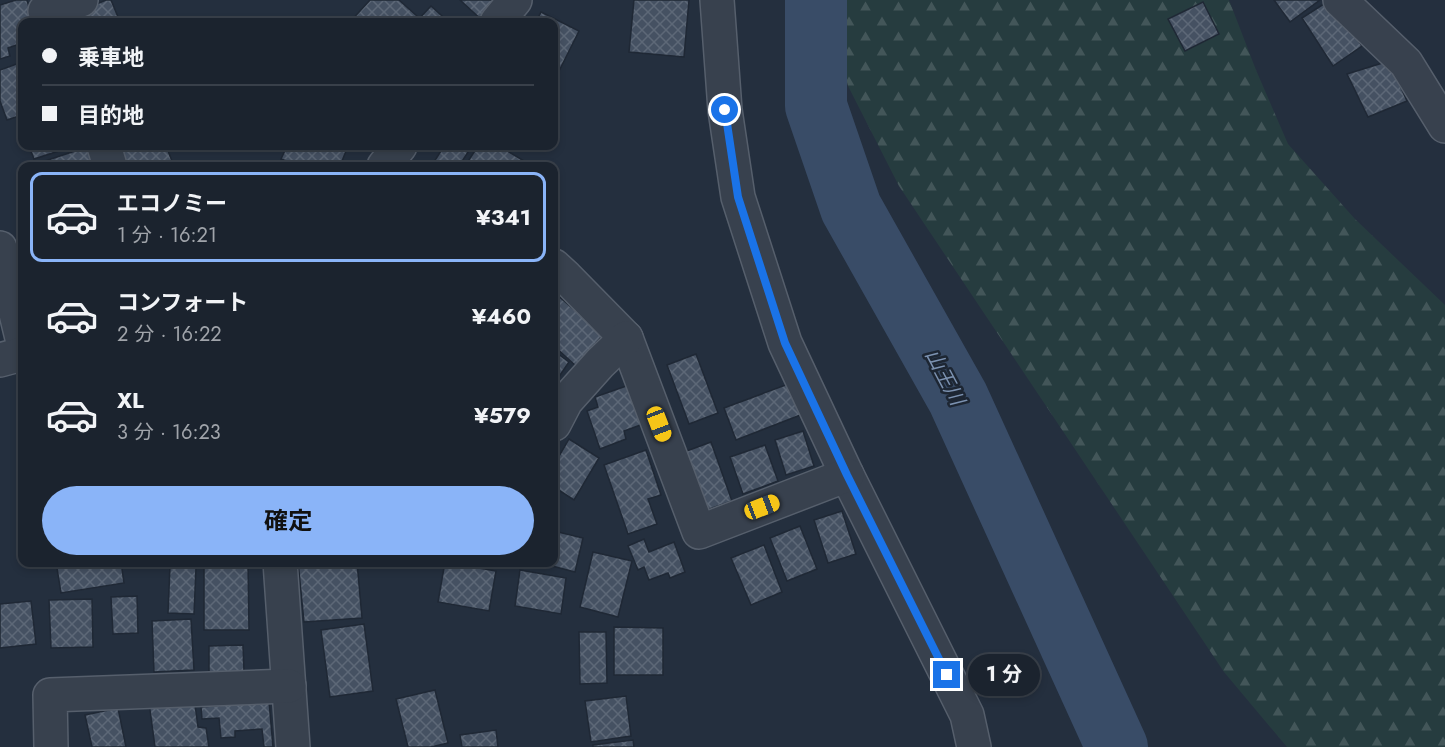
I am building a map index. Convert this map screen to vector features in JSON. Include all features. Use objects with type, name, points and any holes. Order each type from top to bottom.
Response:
[{"type":"street","points":[[45,11],[81,0]]},
{"type":"street","points":[[500,18],[515,0]]},
{"type":"street","points":[[717,0],[725,110],[738,197],[785,343],[847,475],[967,715],[970,745]]},
{"type":"street","points":[[1340,0],[1406,63],[1445,126]]},
{"type":"street","points":[[387,162],[397,150]]},
{"type":"street","points":[[0,248],[18,322]]},
{"type":"street","points":[[558,270],[626,338],[699,532],[847,475]]},
{"type":"street","points":[[558,416],[566,401],[626,338]]},
{"type":"street","points":[[0,360],[18,355]]},
{"type":"street","points":[[280,567],[293,747]]},
{"type":"street","points":[[51,747],[50,695],[289,686]]},
{"type":"green space","points":[[826,0],[1229,0],[1288,144],[1355,219],[1445,305],[1445,747],[1287,747],[1224,672],[899,186],[848,86]]},
{"type":"building","points":[[16,0],[27,0],[32,18],[18,18],[18,44],[8,48],[10,56],[0,59],[0,5]]},
{"type":"building","points":[[111,0],[118,18],[67,18]]},
{"type":"building","points":[[370,0],[399,0],[418,17],[417,18],[354,18]]},
{"type":"building","points":[[460,0],[504,0],[488,18],[480,18]]},
{"type":"building","points":[[634,0],[689,0],[684,57],[629,52]]},
{"type":"building","points":[[1274,0],[1320,0],[1290,22]]},
{"type":"building","points":[[1330,0],[1362,46],[1333,66],[1302,18]]},
{"type":"building","points":[[1203,2],[1219,34],[1185,51],[1168,19]]},
{"type":"building","points":[[431,6],[442,16],[440,18],[420,18]]},
{"type":"building","points":[[541,12],[553,18],[538,18]]},
{"type":"building","points":[[558,20],[579,31],[558,73]]},
{"type":"building","points":[[1389,61],[1407,101],[1368,117],[1347,74]]},
{"type":"building","points":[[18,63],[18,116],[7,120],[0,101],[0,70]]},
{"type":"building","points":[[31,150],[62,150],[34,159]]},
{"type":"building","points":[[78,150],[91,150],[96,162],[42,162]]},
{"type":"building","points":[[122,150],[168,150],[172,162],[126,162]]},
{"type":"building","points":[[285,150],[346,150],[342,162],[290,162],[281,159]]},
{"type":"building","points":[[442,150],[469,150],[462,162],[434,162]]},
{"type":"building","points":[[475,150],[506,150],[524,161],[523,162],[468,162]]},
{"type":"building","points":[[558,296],[603,335],[576,366],[558,350]]},
{"type":"building","points":[[558,354],[569,362],[558,378]]},
{"type":"building","points":[[696,354],[718,413],[689,424],[667,365]]},
{"type":"building","points":[[791,383],[803,414],[736,440],[724,408]]},
{"type":"building","points":[[632,384],[646,423],[624,431],[626,439],[600,449],[587,411],[598,407],[595,397]]},
{"type":"building","points":[[803,431],[814,466],[786,475],[775,440]]},
{"type":"building","points":[[569,439],[599,458],[574,500],[558,490],[558,458]]},
{"type":"building","points":[[711,442],[732,501],[704,511],[684,452]]},
{"type":"building","points":[[765,445],[778,481],[743,494],[730,457]]},
{"type":"building","points":[[646,450],[661,495],[648,499],[657,524],[628,534],[604,465]]},
{"type":"building","points":[[842,511],[856,554],[828,563],[814,520]]},
{"type":"building","points":[[800,526],[817,569],[787,581],[770,538]]},
{"type":"building","points":[[558,532],[583,538],[575,572],[556,567],[558,567]]},
{"type":"building","points":[[644,539],[649,552],[674,542],[685,572],[670,578],[668,573],[649,580],[644,567],[638,570],[628,546]]},
{"type":"building","points":[[764,545],[782,592],[751,605],[731,558]]},
{"type":"building","points":[[593,552],[632,561],[618,617],[580,607]]},
{"type":"building","points":[[122,567],[124,583],[61,593],[57,568]]},
{"type":"building","points":[[170,567],[196,568],[194,614],[168,613]]},
{"type":"building","points":[[204,567],[248,567],[249,630],[204,630]]},
{"type":"building","points":[[298,567],[357,567],[362,618],[304,622]]},
{"type":"building","points":[[444,567],[473,567],[496,571],[489,611],[438,602]]},
{"type":"building","points":[[520,570],[566,578],[561,614],[515,606]]},
{"type":"building","points":[[137,596],[138,633],[113,634],[111,597]]},
{"type":"building","points":[[92,599],[93,647],[51,648],[49,600]]},
{"type":"building","points":[[31,601],[36,644],[0,648],[0,604]]},
{"type":"building","points":[[191,619],[194,670],[154,672],[152,621]]},
{"type":"building","points":[[364,624],[373,691],[330,697],[321,630]]},
{"type":"building","points":[[614,627],[663,628],[663,675],[614,675]]},
{"type":"building","points":[[579,632],[606,632],[607,683],[580,684]]},
{"type":"building","points":[[243,645],[244,672],[209,672],[209,646]]},
{"type":"building","points":[[435,690],[448,743],[431,747],[408,747],[396,699]]},
{"type":"building","points":[[148,695],[194,697],[198,727],[206,728],[209,747],[155,747]]},
{"type":"building","points":[[626,696],[631,736],[591,742],[585,701]]},
{"type":"building","points":[[269,701],[273,747],[264,747],[262,729],[235,731],[235,737],[221,738],[219,718],[202,719],[201,707]]},
{"type":"building","points":[[118,708],[126,747],[92,747],[85,715]]},
{"type":"building","points":[[496,730],[498,747],[462,747],[460,735]]},
{"type":"building","points":[[633,740],[634,747],[593,747],[593,745]]},
{"type":"waterway","name":"山王川","points":[[816,0],[816,106],[851,208],[958,398],[1117,747]]},
{"type":"route","points":[[725,110],[738,197],[785,343],[847,475],[947,675]]}]
